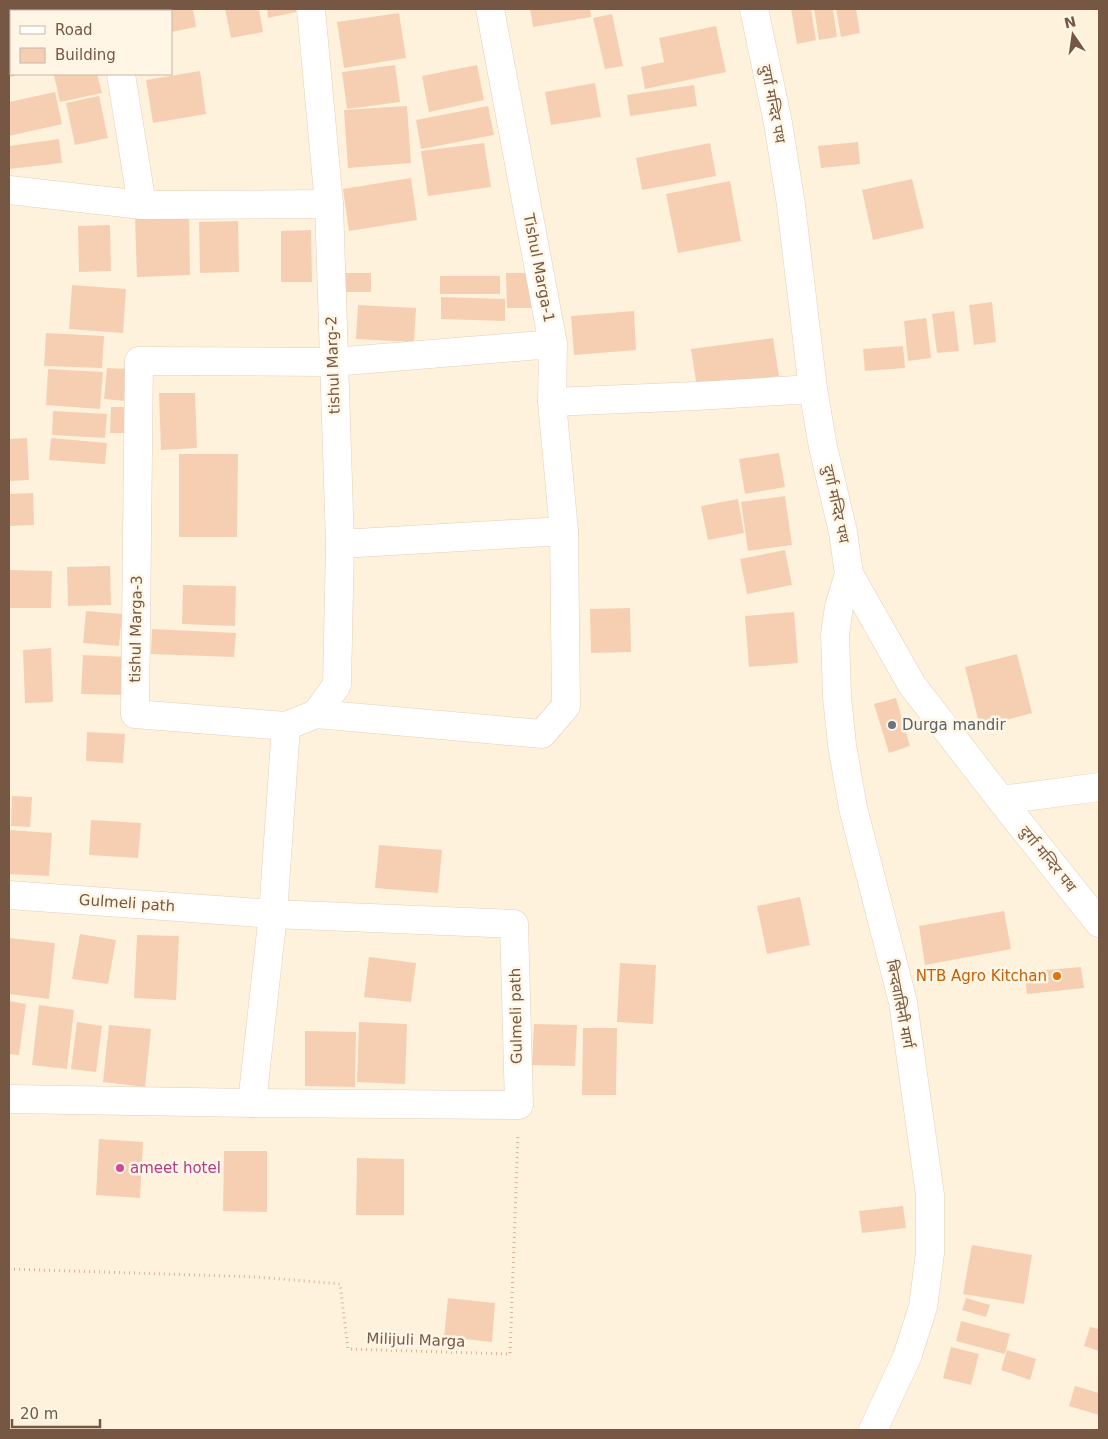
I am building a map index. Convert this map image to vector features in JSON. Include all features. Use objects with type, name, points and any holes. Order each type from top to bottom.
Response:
[{"type":"street","name":"tishul Marg-2","points":[[311,9],[329,204],[340,544],[337,685],[316,714]]},
{"type":"street","name":"Tishul Marga-1","points":[[316,714],[542,734],[566,706],[564,531],[552,402],[553,344],[490,9]]},
{"type":"street","name":"दुर्गा मन्दिर पथ","points":[[754,9],[778,123],[788,187],[813,389],[823,447],[843,532],[849,574],[912,685],[1000,800],[1099,923]]},
{"type":"street","points":[[122,75],[142,205]]},
{"type":"street","points":[[9,190],[142,205],[329,204]]},
{"type":"street","points":[[333,362],[553,344]]},
{"type":"street","name":"tishul Marga-3","points":[[316,714],[286,726],[135,714],[139,361],[333,362]]},
{"type":"street","points":[[552,402],[813,389]]},
{"type":"street","points":[[340,544],[564,531]]},
{"type":"street","name":"बिन्दवासिनी मार्ग","points":[[849,574],[839,607],[835,634],[837,697],[842,745],[853,808],[903,1002],[930,1194],[930,1253],[924,1306],[907,1357],[873,1430]]},
{"type":"street","points":[[252,1103],[273,914],[286,726]]},
{"type":"street","points":[[1000,800],[1099,787]]},
{"type":"street","name":"Gulmeli path","points":[[9,895],[273,914],[514,924],[519,1105]]},
{"type":"street","points":[[9,1099],[519,1105]]},
{"type":"path","name":"Milijuli Marga","points":[[9,1269],[257,1278],[340,1284],[348,1349],[510,1354],[519,1105]]},
{"type":"building","points":[[193,9],[196,27],[172,32],[172,10],[136,10]]},
{"type":"building","points":[[225,9],[259,9],[263,32],[231,38]]},
{"type":"building","points":[[267,9],[296,9],[296,12],[268,18]]},
{"type":"building","points":[[530,9],[590,9],[591,17],[533,27]]},
{"type":"building","points":[[791,9],[811,9],[816,40],[797,44]]},
{"type":"building","points":[[814,9],[833,9],[837,37],[819,40]]},
{"type":"building","points":[[836,9],[856,9],[860,33],[841,37]]},
{"type":"building","points":[[9,11],[10,11],[10,44]]},
{"type":"building","points":[[399,13],[406,58],[344,68],[337,22]]},
{"type":"building","points":[[612,14],[623,66],[605,69],[593,18]]},
{"type":"building","points":[[716,26],[726,72],[645,89],[641,67],[664,62],[659,38]]},
{"type":"building","points":[[9,55],[10,75],[14,76],[9,77]]},
{"type":"building","points":[[395,65],[400,102],[347,109],[342,72]]},
{"type":"building","points":[[477,65],[484,100],[429,112],[422,76]]},
{"type":"building","points":[[200,71],[206,114],[153,123],[146,80]]},
{"type":"building","points":[[54,75],[97,75],[102,93],[60,102]]},
{"type":"building","points":[[595,83],[601,117],[551,125],[545,92]]},
{"type":"building","points":[[694,85],[697,106],[630,116],[627,95]]},
{"type":"building","points":[[55,92],[62,124],[9,136],[9,102]]},
{"type":"building","points":[[99,96],[108,138],[75,145],[66,103]]},
{"type":"building","points":[[407,106],[411,163],[348,168],[344,110]]},
{"type":"building","points":[[488,106],[494,135],[421,149],[416,120]]},
{"type":"building","points":[[59,139],[62,163],[9,169],[9,146]]},
{"type":"building","points":[[858,142],[860,164],[821,168],[818,146]]},
{"type":"building","points":[[484,143],[491,187],[428,196],[421,151]]},
{"type":"building","points":[[710,143],[716,176],[642,190],[636,158]]},
{"type":"building","points":[[411,178],[417,220],[349,231],[343,189]]},
{"type":"building","points":[[912,179],[924,228],[873,240],[862,190]]},
{"type":"building","points":[[730,181],[741,241],[678,253],[666,194]]},
{"type":"building","points":[[189,216],[190,275],[137,277],[135,217]]},
{"type":"building","points":[[238,221],[239,272],[200,273],[199,222]]},
{"type":"building","points":[[110,225],[111,271],[79,272],[78,226]]},
{"type":"building","points":[[311,230],[312,282],[281,282],[281,231]]},
{"type":"building","points":[[345,273],[371,273],[371,292],[345,292]]},
{"type":"building","points":[[506,273],[533,273],[534,308],[507,308]]},
{"type":"building","points":[[440,276],[500,276],[500,294],[440,294]]},
{"type":"building","points":[[72,285],[126,289],[123,333],[69,329]]},
{"type":"building","points":[[441,297],[505,299],[505,321],[441,319]]},
{"type":"building","points":[[992,302],[996,342],[974,345],[969,305]]},
{"type":"building","points":[[358,305],[416,308],[414,342],[356,339]]},
{"type":"building","points":[[634,311],[636,350],[574,355],[571,316]]},
{"type":"building","points":[[954,311],[959,351],[937,353],[932,314]]},
{"type":"building","points":[[926,318],[931,358],[908,361],[904,321]]},
{"type":"building","points":[[46,333],[104,336],[102,368],[44,366]]},
{"type":"building","points":[[773,338],[779,376],[697,388],[691,349]]},
{"type":"building","points":[[903,346],[905,368],[865,371],[863,349]]},
{"type":"building","points":[[107,368],[128,369],[125,401],[104,399]]},
{"type":"building","points":[[48,369],[103,372],[100,409],[46,405]]},
{"type":"building","points":[[159,393],[195,393],[197,448],[161,450]]},
{"type":"building","points":[[111,407],[130,407],[129,433],[110,433]]},
{"type":"building","points":[[53,411],[107,414],[105,438],[52,435]]},
{"type":"building","points":[[27,438],[29,480],[9,481],[9,439]]},
{"type":"building","points":[[51,438],[107,443],[105,464],[49,460]]},
{"type":"building","points":[[779,453],[785,487],[745,494],[739,459]]},
{"type":"building","points":[[179,454],[238,454],[237,537],[179,537]]},
{"type":"building","points":[[33,493],[34,525],[9,526],[9,494]]},
{"type":"building","points":[[785,496],[792,545],[748,551],[741,502]]},
{"type":"building","points":[[738,499],[744,533],[708,540],[701,506]]},
{"type":"building","points":[[785,550],[792,585],[747,594],[740,559]]},
{"type":"building","points":[[110,566],[111,605],[68,606],[67,567]]},
{"type":"building","points":[[9,570],[52,571],[51,608],[9,608]]},
{"type":"building","points":[[183,585],[236,586],[235,626],[182,624]]},
{"type":"building","points":[[630,608],[631,652],[591,653],[590,609]]},
{"type":"building","points":[[86,611],[122,614],[119,646],[83,643]]},
{"type":"building","points":[[794,612],[798,663],[749,667],[745,616]]},
{"type":"building","points":[[152,629],[236,633],[234,657],[151,654]]},
{"type":"building","points":[[51,648],[53,702],[25,703],[23,650]]},
{"type":"building","points":[[1017,654],[1032,713],[980,727],[965,667]]},
{"type":"building","points":[[83,655],[129,657],[128,695],[81,694]]},
{"type":"building","name":"Durga mandir","points":[[896,698],[910,746],[889,753],[874,704]]},
{"type":"building","points":[[87,732],[125,734],[123,763],[86,761]]},
{"type":"building","points":[[12,796],[32,797],[30,827],[11,826]]},
{"type":"building","points":[[91,820],[141,823],[138,858],[89,855]]},
{"type":"building","points":[[9,830],[52,833],[49,876],[9,874]]},
{"type":"building","points":[[379,845],[442,850],[438,893],[375,888]]},
{"type":"building","points":[[800,897],[810,945],[767,954],[757,906]]},
{"type":"building","points":[[1004,911],[1011,949],[925,965],[919,926]]},
{"type":"building","points":[[80,934],[116,940],[108,984],[72,979]]},
{"type":"building","points":[[137,935],[179,936],[176,1000],[134,998]]},
{"type":"building","points":[[9,938],[55,943],[49,999],[9,994]]},
{"type":"building","points":[[369,957],[416,963],[411,1002],[364,997]]},
{"type":"building","points":[[620,963],[656,965],[653,1024],[617,1022]]},
{"type":"building","points":[[1081,967],[1084,988],[1027,994],[1024,972]]},
{"type":"building","points":[[9,1001],[26,1004],[19,1055],[9,1054]]},
{"type":"building","points":[[39,1005],[74,1010],[67,1069],[32,1065]]},
{"type":"building","points":[[77,1022],[102,1026],[96,1072],[71,1069]]},
{"type":"building","points":[[359,1022],[407,1024],[405,1084],[357,1082]]},
{"type":"building","points":[[534,1024],[577,1025],[575,1066],[532,1065]]},
{"type":"building","points":[[109,1025],[151,1029],[145,1087],[103,1082]]},
{"type":"building","points":[[583,1028],[617,1028],[616,1095],[582,1095]]},
{"type":"building","points":[[305,1031],[356,1032],[355,1087],[305,1086]]},
{"type":"building","name":"ameet hotel","points":[[99,1139],[143,1142],[140,1198],[96,1195]]},
{"type":"building","points":[[224,1151],[267,1151],[267,1212],[223,1211]]},
{"type":"building","points":[[357,1158],[404,1159],[404,1215],[356,1215]]},
{"type":"building","points":[[903,1206],[906,1228],[862,1233],[859,1211]]},
{"type":"building","points":[[972,1245],[1032,1255],[1024,1304],[963,1294]]},
{"type":"building","points":[[448,1298],[495,1303],[492,1342],[444,1337]]},
{"type":"building","points":[[966,1298],[990,1305],[986,1317],[962,1310]]},
{"type":"building","points":[[961,1321],[1010,1334],[1005,1354],[956,1341]]},
{"type":"building","points":[[1090,1327],[1099,1329],[1099,1351],[1084,1346]]},
{"type":"building","points":[[951,1347],[979,1354],[971,1385],[943,1378]]},
{"type":"building","points":[[1007,1350],[1036,1359],[1030,1380],[1001,1370]]},
{"type":"building","points":[[1075,1386],[1099,1393],[1099,1415],[1069,1406]]},
{"type":"place","name":"Durga mandir","points":[[892,725]]},
{"type":"place","name":"NTB Agro Kitchan","points":[[1057,976]]},
{"type":"place","name":"ameet hotel","points":[[120,1168]]}]
